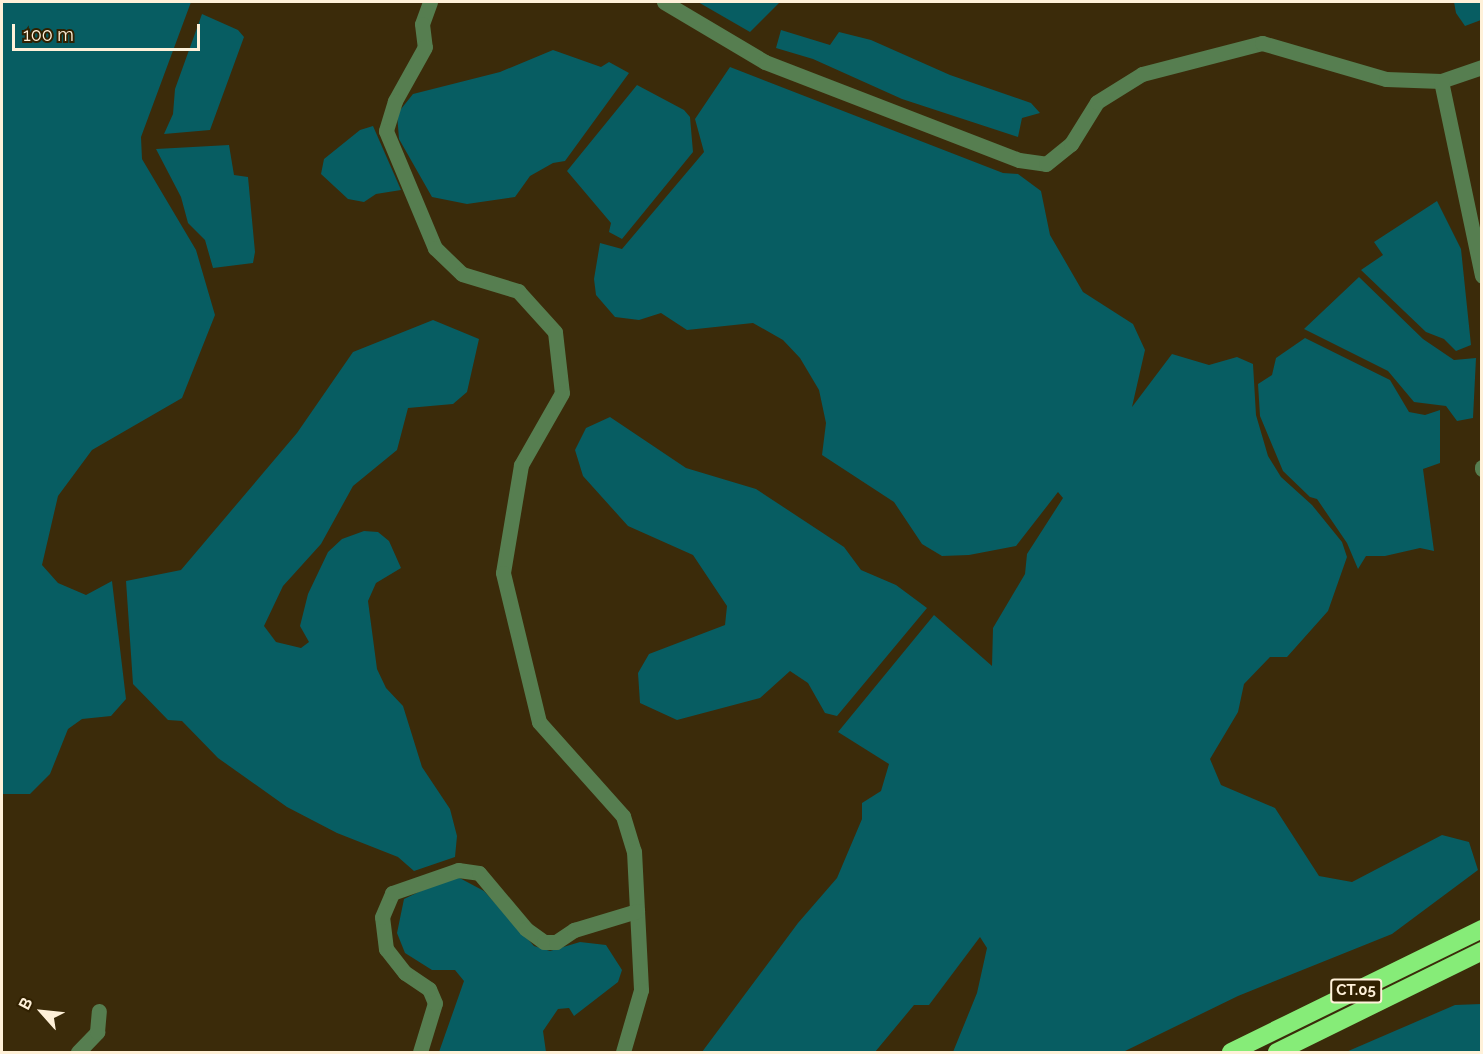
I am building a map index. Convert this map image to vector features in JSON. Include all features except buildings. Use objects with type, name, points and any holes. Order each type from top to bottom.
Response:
[{"type":"highway","name":"CT.05","points":[[1231,1053],[1482,929]]},
{"type":"highway","name":"CT.05","points":[[1277,1053],[1482,951]]},
{"type":"street","points":[[430,2],[422,24],[425,47],[395,101],[386,131],[435,249],[462,274],[518,291],[555,332],[562,393],[521,465],[502,573],[539,722],[623,816],[634,851],[640,990],[623,1053]]},
{"type":"street","points":[[664,2],[765,62],[1019,160],[1046,164],[1071,144],[1097,102],[1142,74],[1262,43],[1386,78],[1441,81],[1482,68]]},
{"type":"street","points":[[1441,81],[1482,276]]},
{"type":"street","points":[[420,1053],[435,1003],[429,989],[405,973],[386,949],[382,917],[392,893],[458,870],[479,873],[526,929],[544,942],[556,942],[574,930],[637,911]]},
{"type":"street","points":[[78,1053],[98,1032],[99,1011]]},
{"type":"water","points":[[2,2],[191,2],[141,137],[142,159],[196,250],[215,315],[182,398],[92,450],[58,496],[42,565],[58,583],[86,595],[112,581],[126,699],[111,716],[82,719],[68,729],[50,774],[30,794],[2,794]]},
{"type":"water","points":[[698,2],[780,2],[750,32]]},
{"type":"water","points":[[1454,2],[1481,2],[1481,20],[1465,26],[1456,13]]},
{"type":"water","points":[[202,14],[238,30],[244,37],[210,130],[164,134],[173,114],[175,89]]},
{"type":"water","points":[[781,30],[830,45],[839,32],[871,40],[950,75],[1031,103],[1040,113],[1022,118],[1018,137],[902,99],[813,59],[776,48]]},
{"type":"water","points":[[553,50],[601,67],[609,62],[629,73],[565,161],[553,163],[530,176],[515,197],[467,204],[432,197],[399,139],[397,114],[413,94],[500,72]]},
{"type":"water","points":[[730,67],[1003,173],[1018,174],[1041,191],[1050,235],[1083,292],[1133,324],[1145,350],[1132,407],[1172,354],[1209,365],[1237,357],[1253,364],[1256,415],[1268,456],[1281,477],[1312,505],[1342,542],[1347,557],[1328,611],[1287,657],[1270,657],[1244,684],[1238,712],[1210,759],[1221,785],[1275,808],[1319,876],[1352,882],[1442,835],[1469,842],[1478,870],[1392,934],[1238,996],[1123,1052],[953,1052],[977,993],[987,948],[980,937],[929,1005],[914,1005],[875,1052],[702,1052],[798,923],[837,878],[862,819],[862,803],[881,791],[889,764],[838,732],[934,615],[992,666],[993,628],[1025,574],[1027,554],[1063,498],[1058,492],[1016,546],[969,555],[942,556],[922,544],[894,502],[822,455],[826,423],[819,390],[800,358],[783,340],[753,323],[687,330],[661,313],[639,320],[615,317],[596,295],[594,279],[600,243],[622,249],[704,152],[695,119]]},
{"type":"water","points":[[637,85],[684,110],[690,117],[693,152],[622,239],[609,232],[611,223],[567,171]]},
{"type":"water","points":[[373,126],[401,190],[376,194],[364,202],[348,199],[321,174],[324,159],[360,130]]},
{"type":"water","points":[[229,145],[234,175],[248,177],[255,252],[253,263],[213,268],[205,240],[188,223],[181,197],[156,149]]},
{"type":"water","points":[[1437,201],[1461,249],[1471,345],[1456,351],[1444,339],[1426,332],[1361,270],[1383,255],[1374,242]]},
{"type":"water","points":[[1359,277],[1423,339],[1454,360],[1476,358],[1473,418],[1457,421],[1446,406],[1414,402],[1388,371],[1304,329]]},
{"type":"water","points":[[433,320],[479,339],[467,392],[453,404],[408,408],[397,450],[353,486],[321,544],[283,586],[264,626],[276,642],[301,648],[309,642],[300,626],[308,594],[328,552],[342,539],[364,531],[378,532],[389,541],[401,568],[376,583],[368,601],[377,669],[386,688],[403,706],[422,767],[450,809],[457,836],[455,857],[414,871],[398,857],[337,833],[287,807],[218,758],[182,721],[168,720],[133,684],[126,581],[181,570],[297,433],[353,352]]},
{"type":"water","points":[[1305,338],[1390,380],[1409,412],[1425,415],[1440,410],[1440,463],[1423,469],[1434,551],[1420,548],[1385,556],[1366,556],[1358,569],[1347,543],[1317,499],[1310,497],[1283,471],[1260,416],[1258,384],[1272,375],[1276,358]]},
{"type":"water","points":[[610,417],[686,468],[756,489],[844,547],[861,570],[896,585],[927,608],[837,716],[825,713],[808,683],[790,671],[760,698],[677,720],[640,703],[638,673],[649,654],[725,625],[727,606],[693,555],[628,526],[583,476],[575,450],[586,428]]},
{"type":"water","points":[[454,875],[484,891],[534,946],[550,951],[580,942],[606,945],[622,970],[618,982],[574,1016],[569,1008],[558,1009],[543,1031],[546,1052],[439,1052],[464,981],[455,970],[432,970],[405,953],[397,933],[404,899]]},
{"type":"water","points":[[1481,1004],[1481,1052],[1346,1052],[1455,1005]]}]
